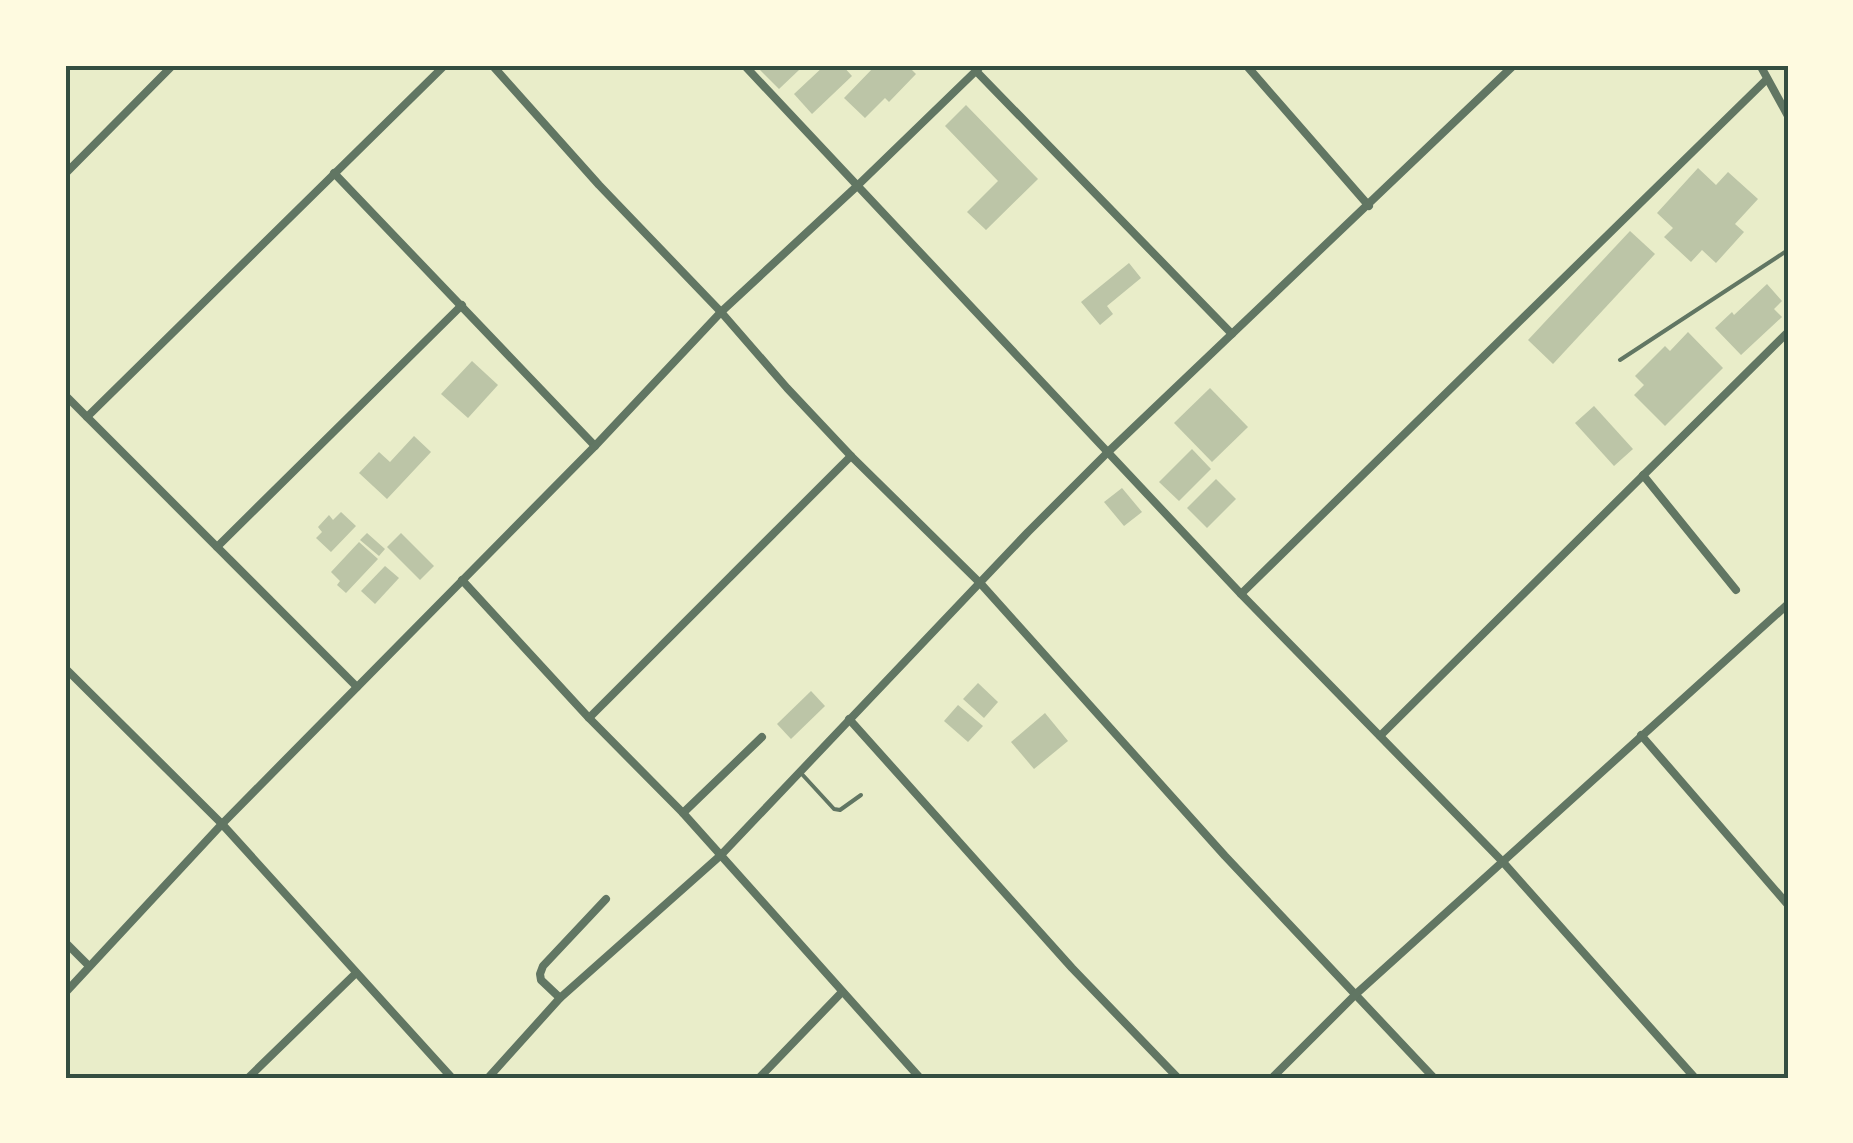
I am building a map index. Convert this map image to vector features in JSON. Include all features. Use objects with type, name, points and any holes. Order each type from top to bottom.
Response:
[{"type":"street","points":[[65,174],[173,65]]},
{"type":"street","points":[[86,417],[445,65]]},
{"type":"street","points":[[492,65],[721,312],[786,388],[981,584],[1226,856],[1434,1078]]},
{"type":"street","points":[[744,65],[1241,594],[1502,861],[1695,1078]]},
{"type":"street","points":[[1246,65],[1369,206]]},
{"type":"street","points":[[488,1078],[560,998],[721,856],[1108,453],[1514,65]]},
{"type":"street","points":[[1760,65],[1788,116]]},
{"type":"street","points":[[65,993],[222,824],[596,446],[721,312],[979,68],[1232,334]]},
{"type":"street","points":[[1241,594],[1768,79]]},
{"type":"street","points":[[334,174],[596,446]]},
{"type":"street","points":[[218,547],[462,305]]},
{"type":"street","points":[[1380,736],[1788,332]]},
{"type":"street","points":[[65,395],[357,687]]},
{"type":"street","points":[[589,718],[851,456]]},
{"type":"street","points":[[1642,476],[1736,590]]},
{"type":"street","points":[[462,580],[683,813],[920,1078]]},
{"type":"street","points":[[1272,1078],[1356,994],[1502,861],[1786,610]]},
{"type":"street","points":[[65,668],[222,824],[452,1078]]},
{"type":"street","points":[[850,719],[1060,955],[1178,1078]]},
{"type":"street","points":[[1641,735],[1788,904]]},
{"type":"street","points":[[683,813],[762,737]]},
{"type":"street","points":[[560,998],[540,974],[606,899]]},
{"type":"street","points":[[65,942],[88,966]]},
{"type":"street","points":[[248,1078],[356,974]]},
{"type":"street","points":[[759,1078],[842,992]]},
{"type":"lane","points":[[1620,360],[1788,250]]},
{"type":"lane","points":[[800,772],[834,809],[840,810],[861,795]]},
{"type":"building","points":[[755,65],[795,65],[799,70],[779,89]]},
{"type":"building","points":[[825,65],[842,65],[852,76],[812,114],[794,94]]},
{"type":"building","points":[[876,65],[907,65],[916,74],[889,102],[885,98],[865,118],[844,98]]},
{"type":"building","points":[[966,105],[1038,179],[986,230],[967,212],[998,181],[945,126]]},
{"type":"building","points":[[1698,168],[1716,185],[1728,172],[1758,199],[1735,224],[1744,232],[1716,263],[1702,250],[1691,262],[1664,237],[1673,228],[1657,213]]},
{"type":"building","points":[[1630,231],[1655,254],[1553,364],[1528,340]]},
{"type":"building","points":[[1129,263],[1141,278],[1107,306],[1113,314],[1100,325],[1081,302]]},
{"type":"building","points":[[1767,284],[1782,301],[1774,309],[1782,317],[1741,355],[1715,328]]},
{"type":"building","points":[[1688,332],[1723,368],[1665,426],[1634,395],[1644,385],[1635,376],[1665,346],[1670,351]]},
{"type":"building","points":[[472,361],[498,385],[468,418],[441,394]]},
{"type":"building","points":[[1210,388],[1248,427],[1212,462],[1174,423]]},
{"type":"building","points":[[1594,406],[1633,449],[1614,466],[1575,423]]},
{"type":"building","points":[[414,436],[431,452],[387,499],[359,473],[379,452],[390,462]]},
{"type":"building","points":[[1192,449],[1211,469],[1179,501],[1159,482]]},
{"type":"building","points":[[1216,479],[1236,499],[1207,528],[1187,508]]},
{"type":"building","points":[[1122,488],[1142,512],[1124,526],[1104,502]]},
{"type":"building","points":[[341,512],[356,526],[331,552],[316,538],[322,532],[318,527],[329,515],[333,520]]},
{"type":"building","points":[[367,533],[385,549],[379,556],[360,540]]},
{"type":"building","points":[[401,533],[434,566],[420,580],[387,547]]},
{"type":"building","points":[[359,542],[378,559],[346,593],[331,572]]},
{"type":"building","points":[[385,566],[399,578],[375,604],[361,591]]},
{"type":"building","points":[[978,683],[998,702],[984,718],[963,699]]},
{"type":"building","points":[[811,691],[825,706],[791,739],[777,724]]},
{"type":"building","points":[[958,705],[983,726],[968,742],[944,721]]},
{"type":"building","points":[[1045,713],[1068,741],[1034,769],[1011,742]]}]
